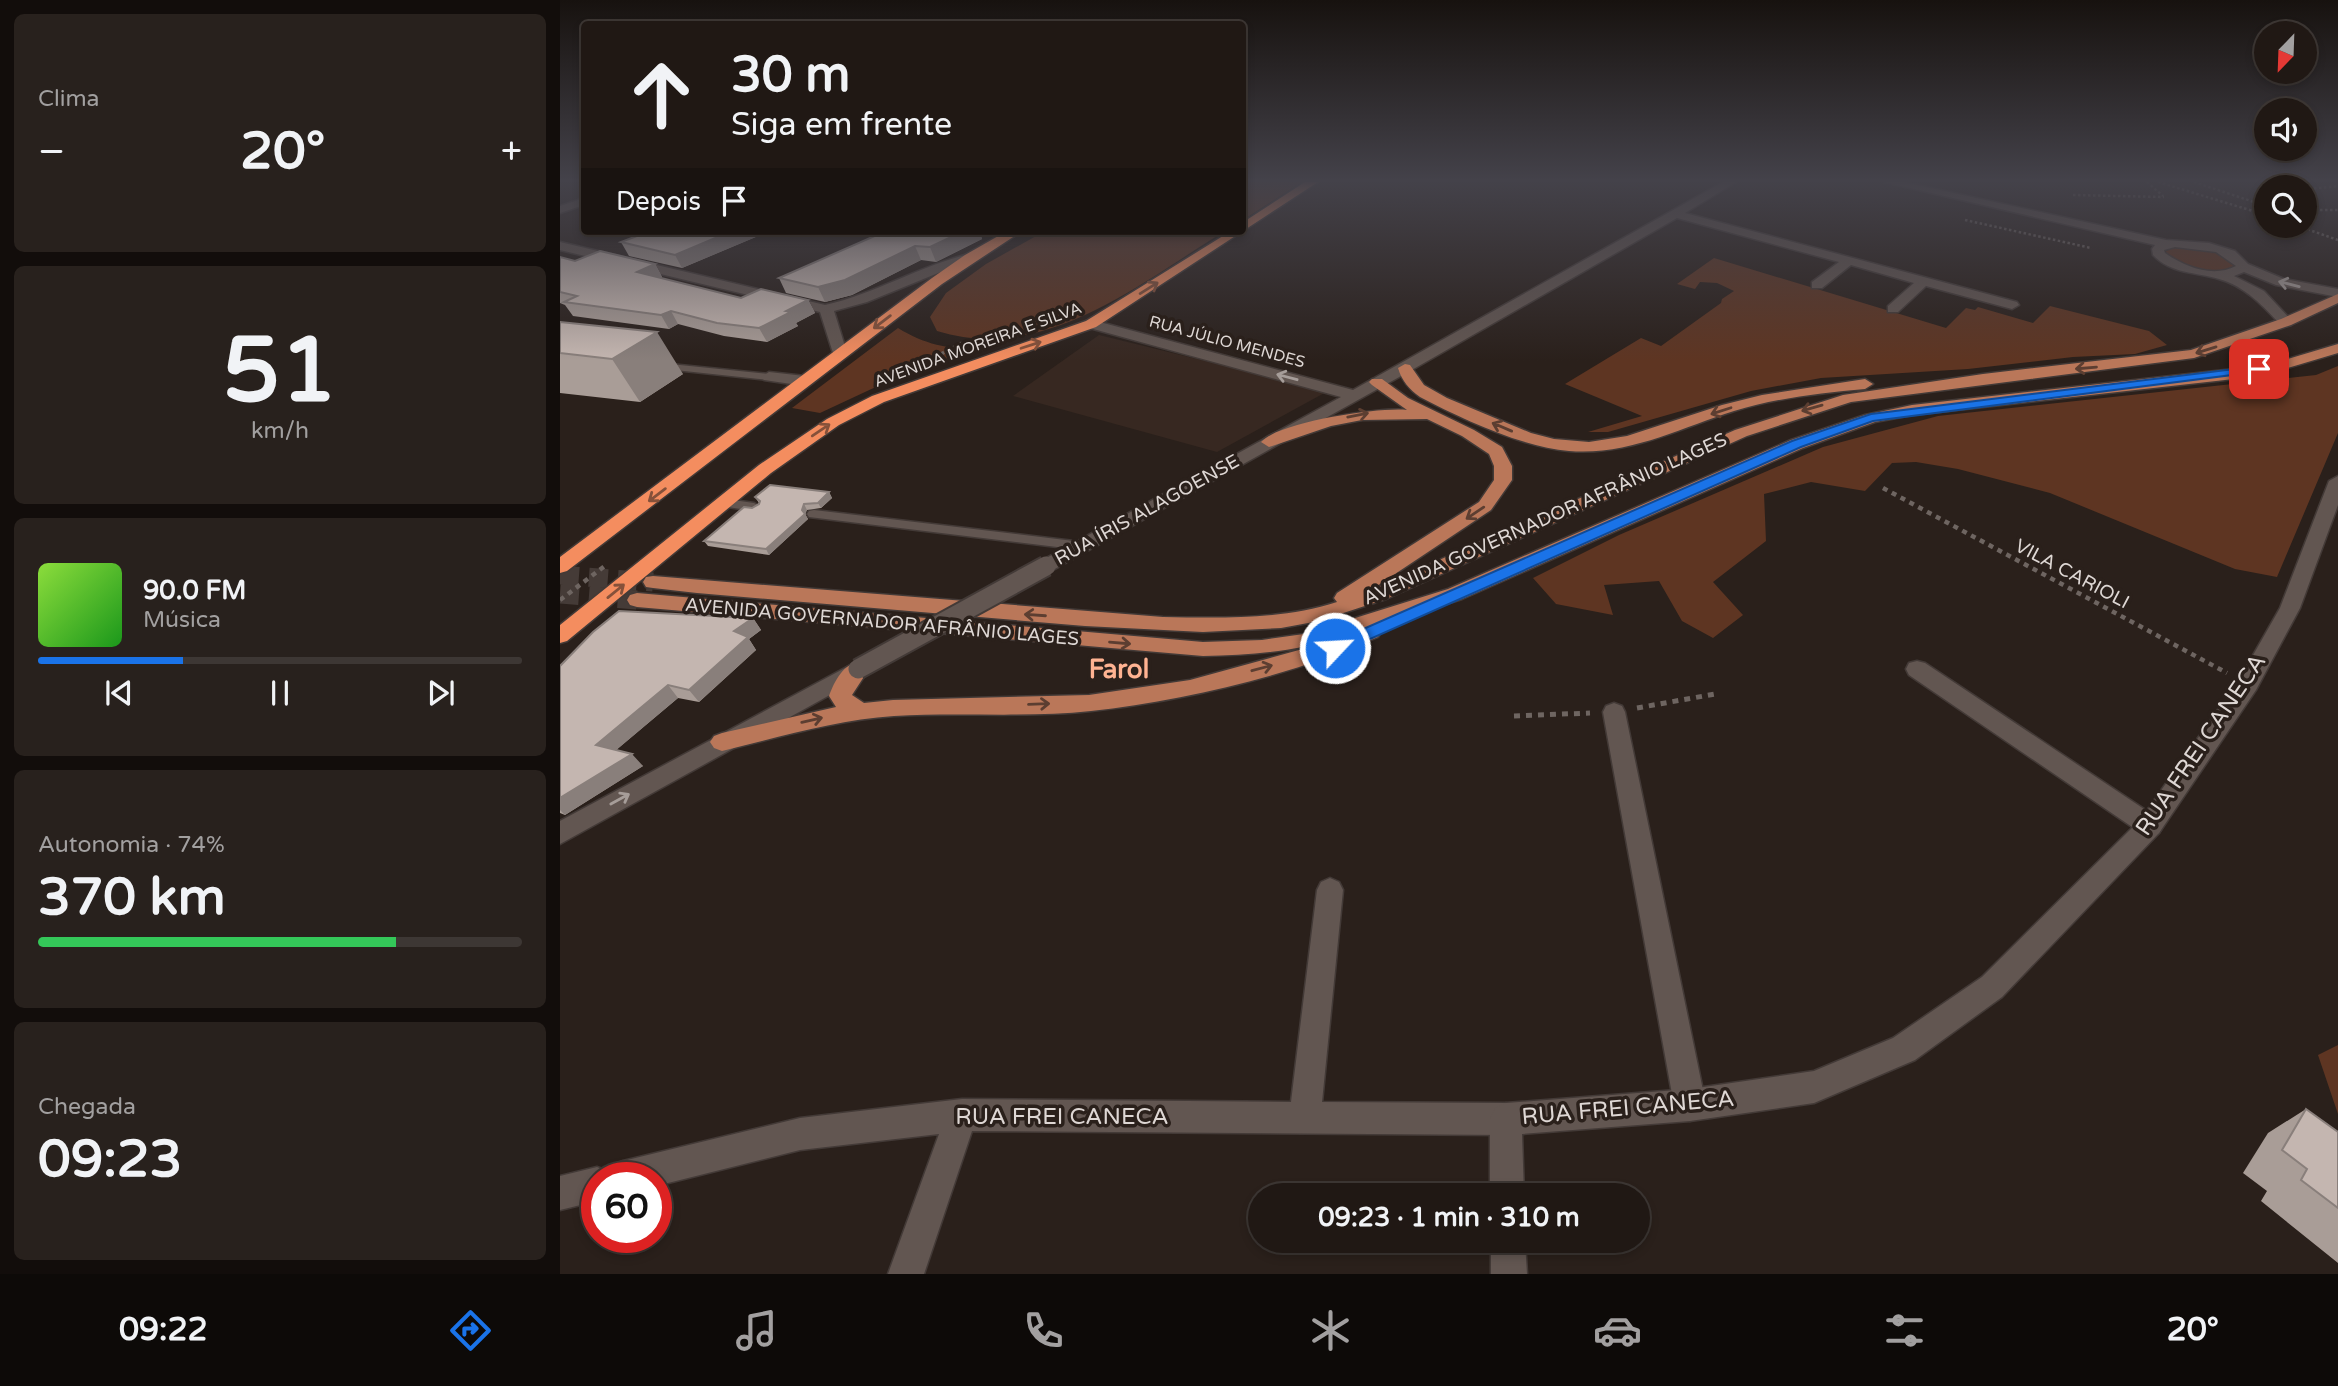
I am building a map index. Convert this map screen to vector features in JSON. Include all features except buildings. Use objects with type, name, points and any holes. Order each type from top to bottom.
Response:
[{"type":"highway","points":[[560,567],[712,454],[839,353],[969,258],[998,241]]},
{"type":"highway","name":"AVENIDA MOREIRA E SILVA","points":[[560,636],[765,469],[833,422],[878,399],[1091,324],[1223,241]]},
{"type":"highway","points":[[560,549],[593,543]]},
{"type":"main road","name":"AVENIDA GOVERNADOR AFRÂNIO LAGES","points":[[653,582],[833,600],[1153,623],[1254,625],[1323,614],[1379,594],[1741,433],[1801,412],[1849,398],[2194,354],[2286,321],[2338,296]]},
{"type":"main road","name":"AVENIDA GOVERNADOR AFRÂNIO LAGES","points":[[637,600],[1203,649],[1262,647],[1305,641],[1455,594],[1797,444],[1871,418],[1925,409],[2234,374],[2284,365],[2338,348]]},
{"type":"main road","points":[[1405,368],[1406,375],[1417,387],[1432,397],[1504,428],[1539,441],[1595,447],[1630,441],[1731,408],[1815,388],[1909,379],[1983,379]]},
{"type":"main road","points":[[1323,614],[1384,570],[1485,506],[1503,480],[1503,466],[1496,451],[1468,433],[1402,401],[1377,382]]},
{"type":"main road","points":[[1269,443],[1326,421],[1366,413],[1396,412],[1437,418]]},
{"type":"main road","points":[[722,742],[831,716],[893,708],[1089,702],[1190,688],[1335,648],[1455,594]]},
{"type":"main road","points":[[858,670],[844,685],[840,695],[846,703],[861,712]]},
{"type":"street","name":"RUA ÍRIS ALAGOENSE","points":[[560,832],[1405,368],[1628,241]]},
{"type":"street","points":[[1776,241],[2012,305]]},
{"type":"street","points":[[2155,241],[2215,249],[2236,258],[2243,267],[2281,282],[2338,296]]},
{"type":"street","points":[[2166,244],[2158,249],[2159,255],[2168,262],[2192,271],[2220,274],[2236,272],[2243,267]]},
{"type":"street","points":[[560,246],[825,309],[852,303],[931,268],[969,258]]},
{"type":"street","points":[[1817,285],[1848,261]]},
{"type":"street","points":[[2220,274],[2259,294],[2286,321]]},
{"type":"street","points":[[1893,309],[1924,281]]},
{"type":"street","points":[[825,309],[832,316],[839,353]]},
{"type":"street","name":"RUA JÚLIO MENDES","points":[[1091,324],[1353,395]]},
{"type":"street","points":[[769,377],[806,381]]},
{"type":"street","name":"RUA FREI CANECA","points":[[672,1166],[800,1134],[962,1115],[1506,1119],[1690,1105],[1814,1087],[1904,1049],[1992,988],[2150,827],[2248,684],[2290,608],[2338,481]]},
{"type":"street","points":[[1917,669],[2150,827]]},
{"type":"street","points":[[1614,712],[1690,1105]]},
{"type":"street","points":[[1305,1118],[1330,890]]},
{"type":"street","points":[[906,1274],[962,1115]]},
{"type":"street","points":[[1506,1119],[1507,1183]]},
{"type":"street","points":[[560,1193],[581,1188]]},
{"type":"street","points":[[1508,1253],[1509,1274]]},
{"type":"lane","points":[[643,364],[769,377]]},
{"type":"lane","points":[[726,503],[754,507]]},
{"type":"lane","points":[[814,514],[1083,546]]},
{"type":"path","name":"VILA CARIOLI","points":[[1883,488],[2248,684]]},
{"type":"shaded area","points":[[1026,241],[1209,241],[1124,295],[1053,328],[1015,337],[977,338],[937,331],[930,317],[946,293],[986,264]]},
{"type":"shaded area","points":[[2179,246],[2215,253],[2229,259],[2235,266],[2219,272],[2201,270],[2167,256],[2166,251]]},
{"type":"shaded area","points":[[1714,258],[1946,328],[1966,308],[1975,310],[1978,307],[2033,323],[2050,306],[2149,331],[2167,345],[2135,354],[2073,357],[1968,369],[1821,378],[1751,391],[1608,432],[1588,432],[1642,416],[1565,384],[1641,338],[1661,346],[1721,303],[1722,299],[1734,291],[1717,283],[1700,282],[1695,289],[1677,284]]},
{"type":"shaded area","points":[[898,328],[941,346],[987,349],[895,378],[820,413],[792,408]]},
{"type":"shaded area","points":[[1099,335],[1328,391],[1217,452],[1013,396]]},
{"type":"shaded area","points":[[2338,366],[2338,433],[2277,577],[2235,569],[2050,493],[1958,469],[1916,462],[1892,463],[1865,491],[1811,482],[1764,494],[1766,541],[1713,582],[1743,615],[1713,638],[1682,621],[1659,581],[1604,585],[1613,615],[1556,604],[1533,578],[1619,535],[1823,447],[1938,416],[2316,375]]},
{"type":"shaded area","points":[[2338,1045],[2338,1114],[2318,1055]]},
{"type":"tunnel","points":[[560,575],[653,582]]},
{"type":"tunnel","points":[[560,594],[637,600]]},
{"type":"district","name":"Farol","points":[[1119,669]]},
{"type":"route","points":[[1335,648],[1841,427],[1912,410],[2259,369]]}]
